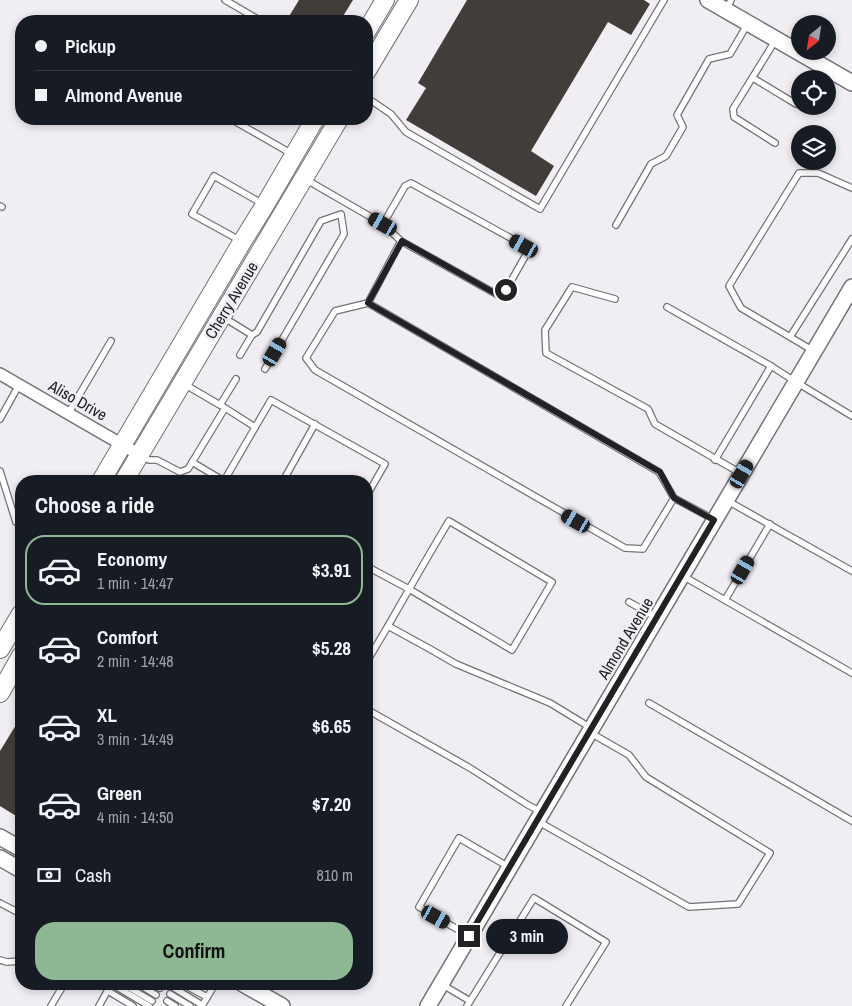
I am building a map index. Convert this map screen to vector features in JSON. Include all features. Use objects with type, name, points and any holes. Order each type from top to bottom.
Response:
[{"type":"main road","points":[[373,20],[385,0]]},
{"type":"main road","points":[[373,60],[409,0]]},
{"type":"main road","name":"Cherry Avenue","points":[[105,475],[312,125]]},
{"type":"main road","name":"Cherry Avenue","points":[[129,475],[144,457],[183,383],[335,125]]},
{"type":"main road","points":[[0,649],[15,624]]},
{"type":"main road","points":[[0,693],[15,667]]},
{"type":"street","points":[[708,0],[728,5],[748,23],[852,83]]},
{"type":"street","name":"Almond Avenue","points":[[428,1006],[852,287]]},
{"type":"street","name":"Aliso Drive","points":[[0,374],[144,457]]},
{"type":"street","points":[[0,837],[15,846]]},
{"type":"street","points":[[0,858],[15,867]]},
{"type":"street","points":[[264,990],[282,1006]]},
{"type":"lane","points":[[225,0],[251,15]]},
{"type":"lane","points":[[373,102],[391,114],[406,132],[540,208],[664,0]]},
{"type":"lane","points":[[616,225],[651,164],[666,156],[683,127],[677,115],[709,59],[730,54],[748,23]]},
{"type":"lane","points":[[775,143],[734,117],[733,109],[777,39]]},
{"type":"lane","points":[[753,78],[791,101]]},
{"type":"lane","points":[[242,125],[294,155]]},
{"type":"lane","points":[[814,352],[741,308],[729,286],[799,173],[818,173],[852,188]]},
{"type":"lane","points":[[242,242],[192,214],[214,176],[265,205]]},
{"type":"lane","points":[[304,178],[383,224],[402,241],[498,295],[506,290],[528,253],[524,246],[411,183],[405,186],[383,224]]},
{"type":"lane","points":[[265,369],[344,234],[341,214],[347,203]]},
{"type":"lane","points":[[240,355],[252,335],[258,332],[321,221],[341,214]]},
{"type":"lane","points":[[790,337],[852,239]]},
{"type":"lane","points":[[368,303],[402,241]]},
{"type":"lane","points":[[615,298],[572,287],[545,330],[546,353],[648,409],[655,424],[742,474]]},
{"type":"lane","points":[[674,498],[643,549],[625,548],[315,370],[306,358],[335,311],[368,303],[660,472],[674,498],[714,520]]},
{"type":"lane","points":[[667,307],[771,366],[852,416]]},
{"type":"lane","points":[[222,316],[252,335]]},
{"type":"lane","points":[[68,414],[111,341]]},
{"type":"lane","points":[[716,460],[771,366]]},
{"type":"lane","points":[[144,457],[157,460],[180,472],[188,469],[236,379]]},
{"type":"lane","points":[[183,383],[255,427]]},
{"type":"lane","points":[[0,419],[19,385]]},
{"type":"lane","points":[[228,475],[271,400],[385,464],[373,485]]},
{"type":"lane","points":[[286,475],[315,424]]},
{"type":"lane","points":[[192,462],[215,475]]},
{"type":"lane","points":[[0,471],[15,519]]},
{"type":"lane","points":[[726,500],[852,571]]},
{"type":"lane","points":[[373,570],[410,589],[512,650],[552,582],[449,521],[410,589],[373,651]]},
{"type":"lane","points":[[725,600],[770,524]]},
{"type":"lane","points":[[682,575],[852,673]]},
{"type":"lane","points":[[629,602],[657,618]]},
{"type":"lane","points":[[373,713],[470,768],[528,805],[539,817],[578,845],[690,907],[738,904],[770,853],[646,776],[629,755],[550,703],[456,664],[388,626]]},
{"type":"lane","points":[[649,703],[850,820],[852,811]]},
{"type":"lane","points":[[469,936],[420,907],[459,838],[509,867]]},
{"type":"lane","points":[[441,984],[469,1003],[534,898],[606,942],[566,1006]]},
{"type":"lane","points":[[0,903],[15,911]]},
{"type":"lane","points":[[0,960],[15,961]]},
{"type":"lane","points":[[51,1006],[60,990]]},
{"type":"lane","points":[[124,990],[151,1004]]},
{"type":"lane","points":[[131,990],[151,1004]]},
{"type":"lane","points":[[148,990],[156,995]]},
{"type":"lane","points":[[177,990],[202,1005],[211,990]]},
{"type":"lane","points":[[194,990],[207,997]]},
{"type":"lane","points":[[109,1006],[100,1004],[108,991],[133,1006]]},
{"type":"lane","points":[[170,994],[190,1006]]},
{"type":"lane","points":[[167,1001],[175,1006]]},
{"type":"building","points":[[299,0],[353,0],[344,15],[290,15]]},
{"type":"building","points":[[467,0],[644,0],[650,4],[631,35],[608,22],[531,151],[554,166],[536,196],[406,120],[426,88],[418,83]]},
{"type":"building","points":[[15,727],[15,815],[0,806],[0,751]]},
{"type":"route","points":[[469,936],[714,520],[674,498],[660,472],[368,303],[402,241],[498,295],[506,290]]}]
